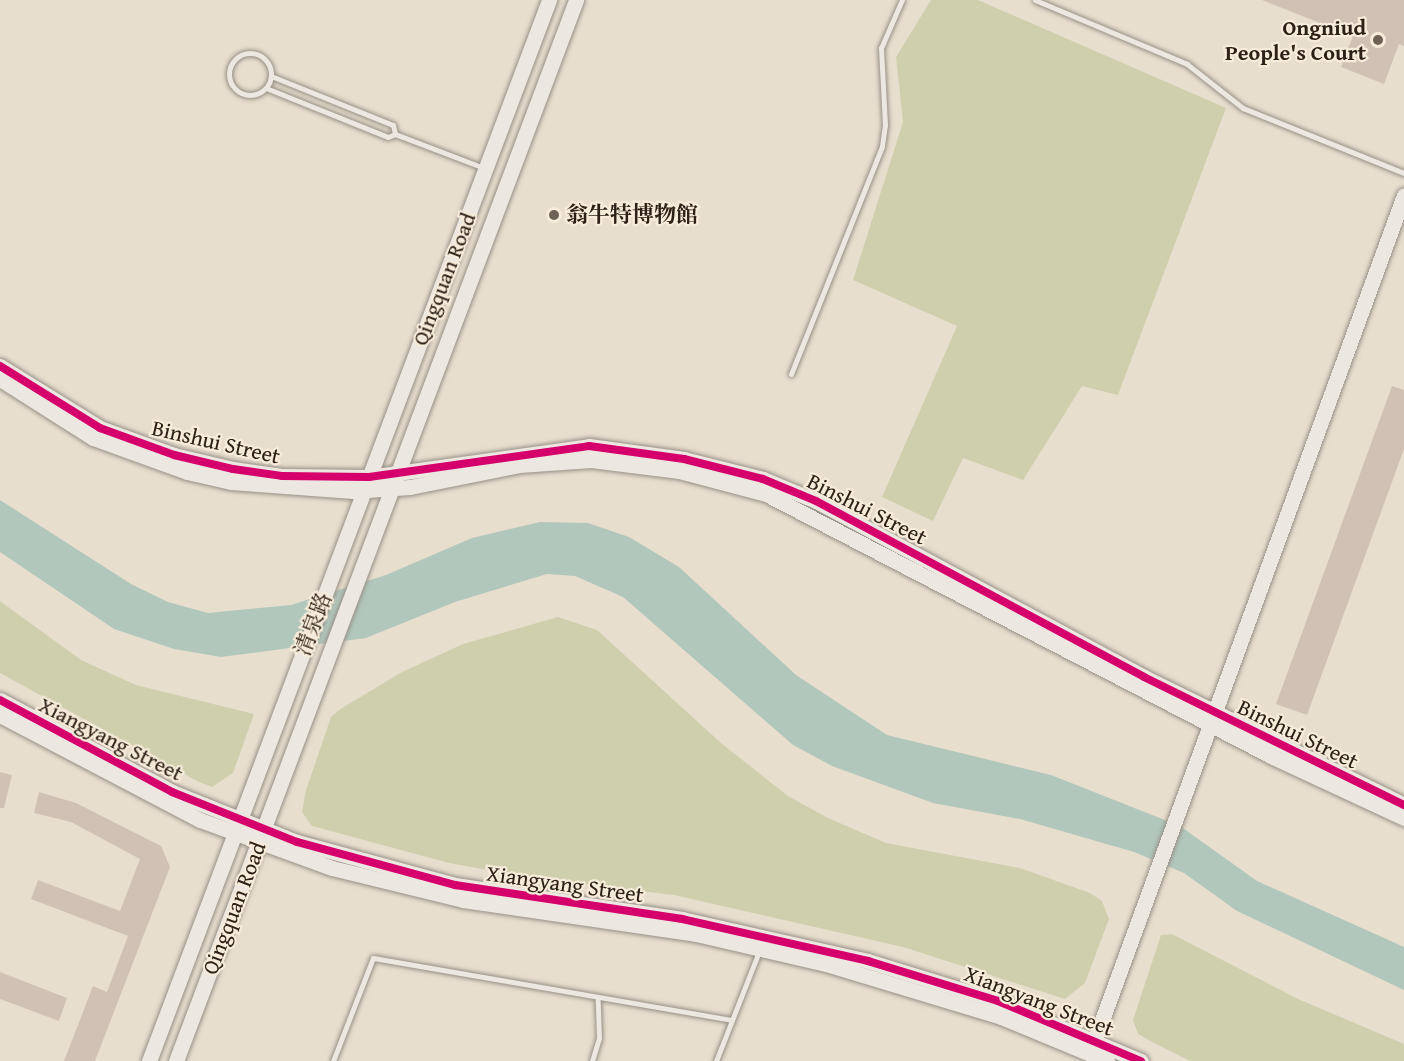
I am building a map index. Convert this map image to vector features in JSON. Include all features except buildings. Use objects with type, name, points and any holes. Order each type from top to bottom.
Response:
[{"type":"street","name":"Qingquan Road","points":[[339,558],[549,0]]},
{"type":"street","name":"Qingquan Road","points":[[367,554],[576,0]]},
{"type":"street","points":[[1091,1052],[1404,195]]},
{"type":"street","name":"Binshui Street","points":[[0,366],[100,428],[174,455],[282,476],[366,484]]},
{"type":"street","name":"Binshui Street","points":[[0,379],[93,438],[187,472],[278,488],[395,481],[489,457],[589,446],[684,459],[764,479],[816,501],[1213,719],[1404,818]]},
{"type":"street","name":"清泉路","points":[[317,687],[367,554]]},
{"type":"street","name":"清泉路","points":[[288,691],[339,558]]},
{"type":"street","name":"Qingquan Road","points":[[176,1061],[317,687]]},
{"type":"street","name":"Qingquan Road","points":[[149,1061],[288,691]]},
{"type":"street","name":"Xiangyang Street","points":[[0,700],[104,759],[237,827]]},
{"type":"street","name":"Xiangyang Street","points":[[0,716],[128,786],[261,836],[423,892],[760,948],[937,995],[1091,1052],[1141,1061]]},
{"type":"street","name":"Binshui Street","points":[[1213,719],[1404,805]]},
{"type":"street","name":"Xiangyang Street","points":[[261,836],[397,872],[514,896],[735,929],[868,961],[998,1001],[1107,1061]]},
{"type":"lane","points":[[791,374],[882,146],[885,125],[881,48],[902,0]]},
{"type":"lane","points":[[1035,0],[1187,64],[1243,108],[1404,173]]},
{"type":"lane","points":[[255,53],[269,64],[271,76],[266,88],[256,94],[238,92],[231,83],[230,66],[237,56],[255,53]]},
{"type":"lane","points":[[271,76],[393,125],[395,134]]},
{"type":"lane","points":[[266,88],[388,137],[395,134],[485,168]]},
{"type":"lane","points":[[716,1061],[760,948]]},
{"type":"lane","points":[[333,1061],[373,958],[598,1000],[732,1020]]},
{"type":"lane","points":[[592,1061],[599,1038],[598,1000]]},
{"type":"green space","points":[[931,0],[978,0],[1226,108],[1118,395],[1082,386],[1023,480],[963,458],[933,521],[882,497],[957,326],[853,280],[903,122],[896,57]]},
{"type":"green space","points":[[0,601],[81,660],[136,685],[254,714],[233,773],[212,787],[199,782],[0,673]]},
{"type":"green space","points":[[558,617],[597,630],[721,743],[788,796],[828,818],[886,843],[1020,868],[1090,893],[1102,901],[1109,919],[1085,983],[1065,999],[903,947],[674,895],[537,879],[449,863],[312,826],[302,812],[306,790],[331,717],[339,710],[402,672],[463,644]]},
{"type":"green space","points":[[1172,934],[1298,999],[1404,1044],[1404,1061],[1190,1061],[1152,1042],[1138,1034],[1133,1020],[1161,935]]},
{"type":"shaded area","points":[[0,500],[131,584],[168,602],[208,613],[291,605],[386,575],[472,538],[540,522],[588,523],[629,537],[679,567],[796,675],[887,735],[1051,775],[1180,826],[1257,881],[1404,947],[1404,990],[1237,911],[1184,873],[1134,852],[1020,819],[933,803],[832,766],[793,745],[623,597],[575,576],[547,574],[455,602],[366,638],[221,657],[174,649],[114,629],[0,552]]},
{"type":"cycle path","points":[[0,366],[100,428],[174,455],[233,469],[282,476],[369,477],[589,446],[684,459],[763,479],[816,501],[1144,677],[1404,805]]},
{"type":"cycle path","points":[[0,700],[172,792],[297,842],[455,885],[682,919],[868,961],[998,1001],[1141,1061]]},
{"type":"place","name":"Ongniud People's Court","points":[[1378,40]]},
{"type":"place","name":"翁牛特博物館","points":[[554,215]]}]
